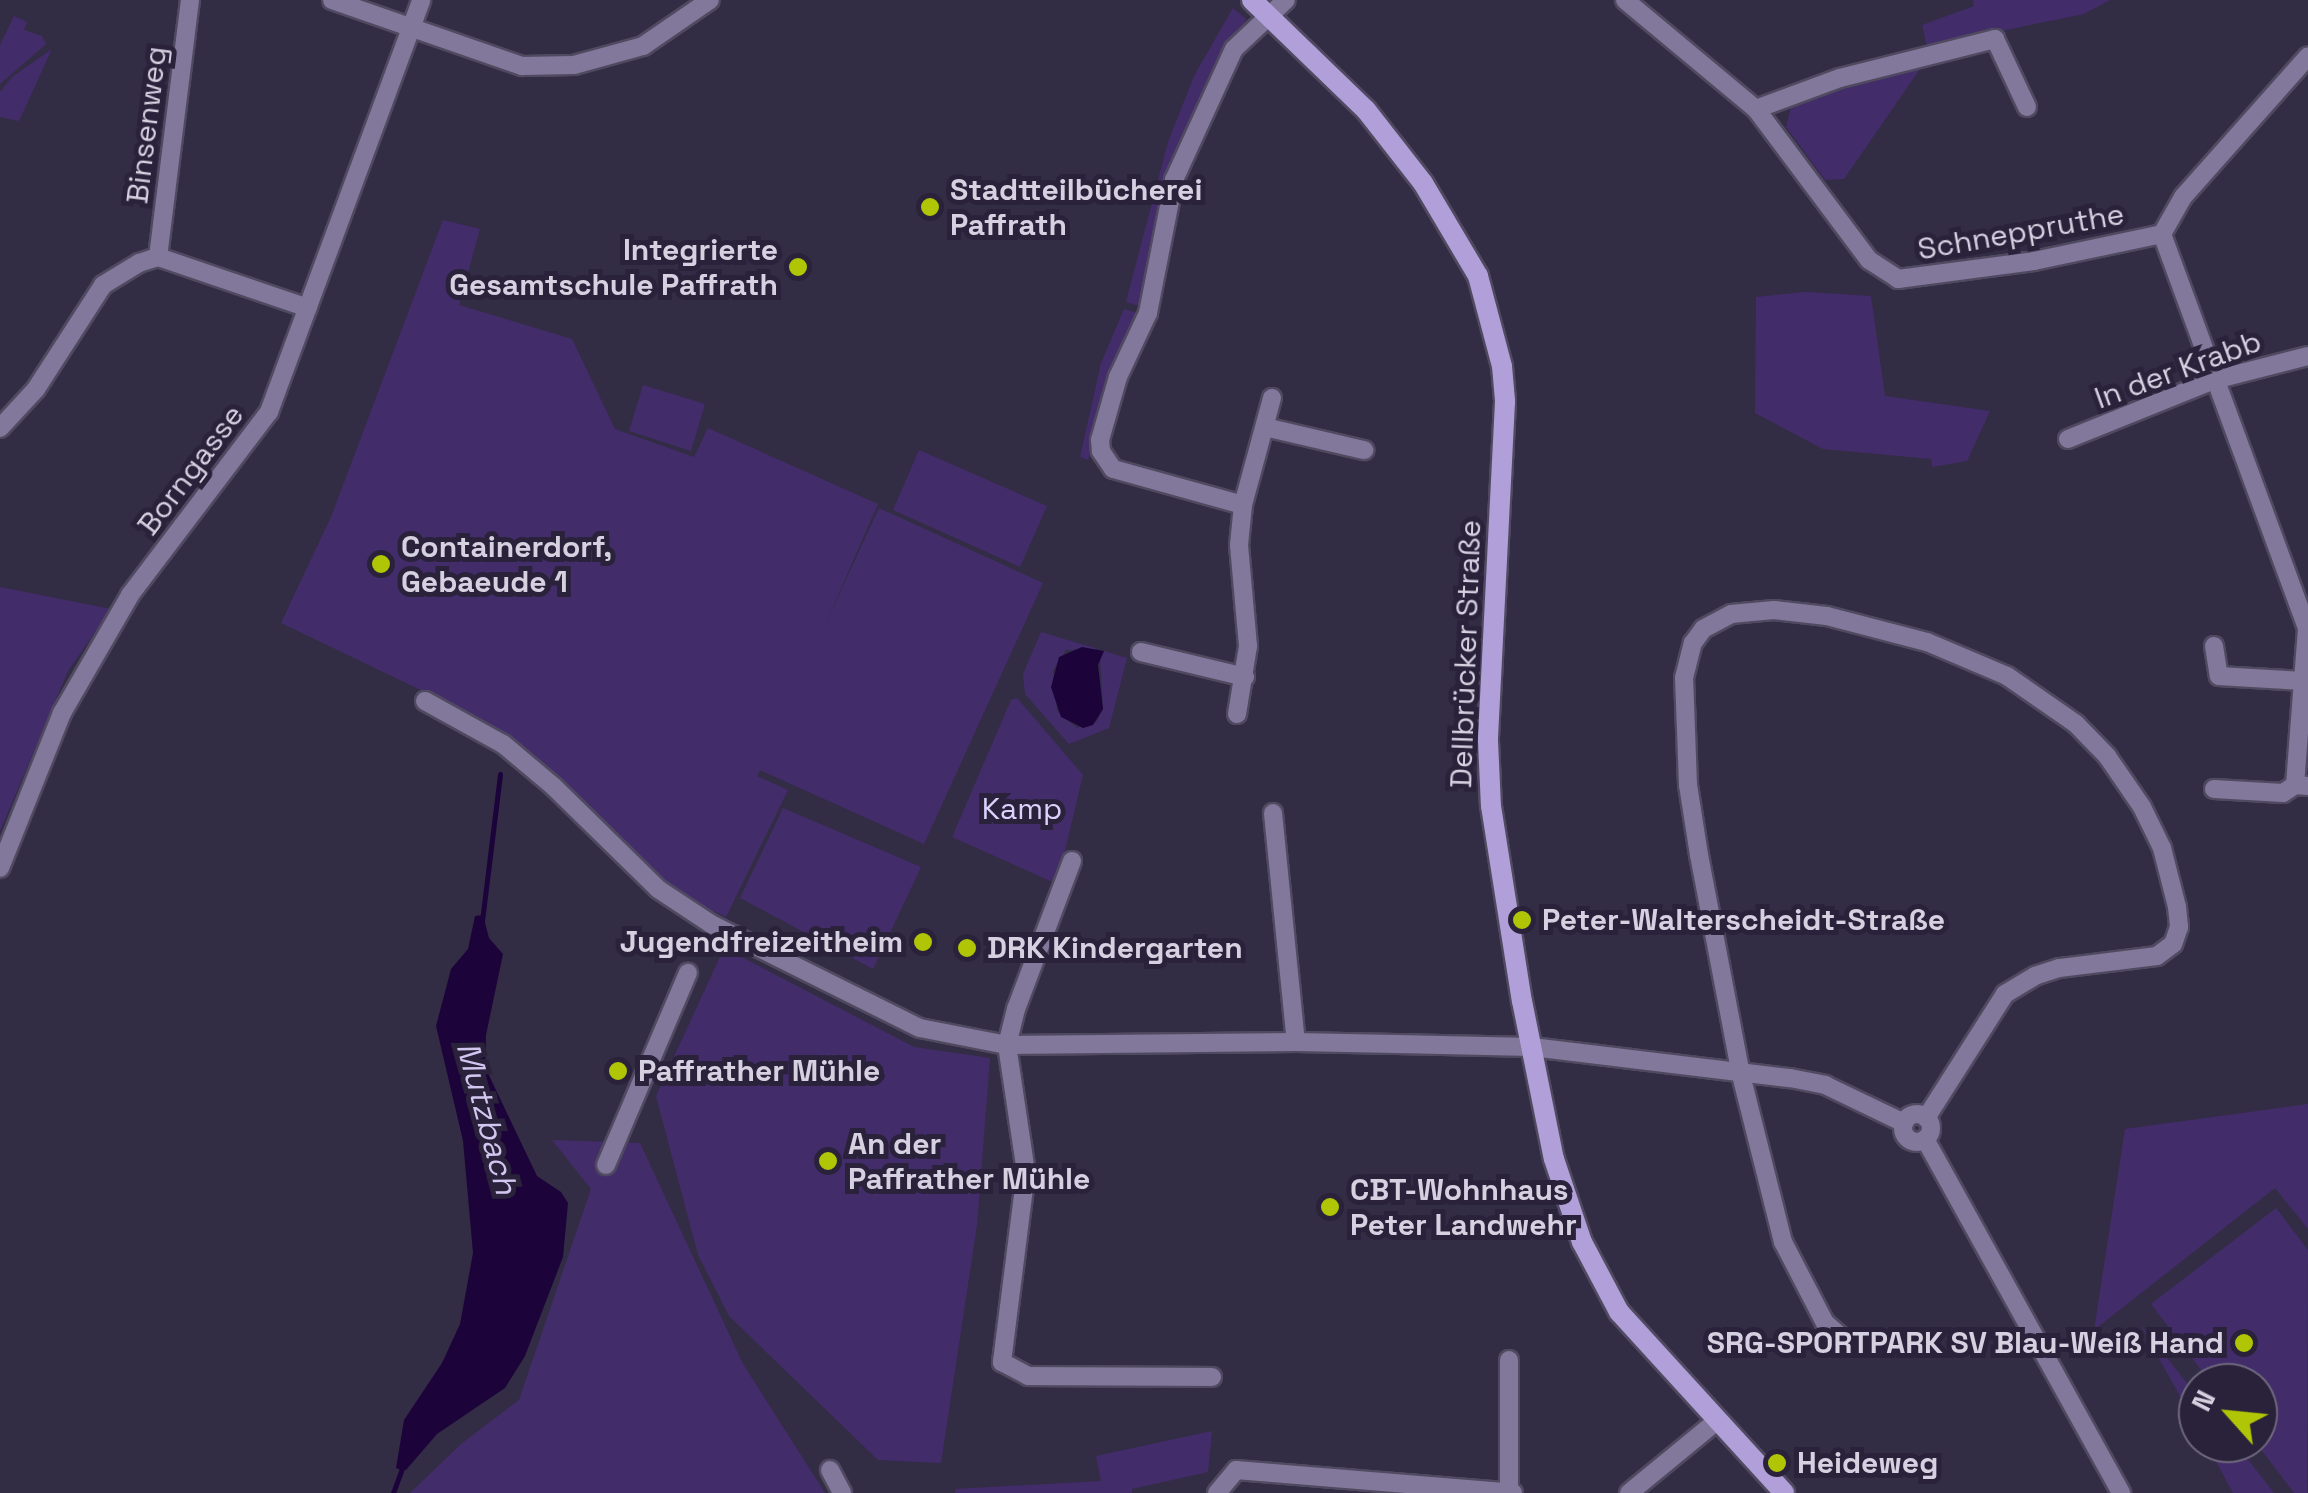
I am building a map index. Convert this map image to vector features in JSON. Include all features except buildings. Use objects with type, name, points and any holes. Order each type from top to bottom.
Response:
[{"type":"main road","name":"Dellbrücker Straße","points":[[1260,7],[1366,110],[1423,183],[1478,276],[1492,320],[1505,402],[1488,742],[1491,806],[1554,1159],[1587,1253],[1640,1339],[1784,1493]]},
{"type":"street","name":"Binsenweg","points":[[158,257],[190,0]]},
{"type":"street","points":[[332,0],[501,62],[574,65],[643,46],[710,0]]},
{"type":"street","name":"Borngasse","points":[[0,868],[62,713],[130,594],[269,412],[421,0]]},
{"type":"street","points":[[1243,505],[1113,469],[1105,461],[1100,440],[1118,378],[1148,313],[1174,180],[1222,70],[1260,7],[1286,0]]},
{"type":"street","points":[[1625,0],[1756,108],[1840,78],[1995,39],[2027,107]]},
{"type":"street","name":"Schneppruthe","points":[[1756,108],[1870,260],[1898,279],[2034,261],[2162,234],[2182,196],[2308,56]]},
{"type":"street","points":[[2162,234],[2307,628],[2302,785],[2283,793],[2214,788]]},
{"type":"street","points":[[0,428],[36,389],[103,285],[122,271],[158,257],[308,308]]},
{"type":"street","name":"In der Krabb","points":[[2068,440],[2214,380],[2308,356]]},
{"type":"street","points":[[1237,714],[1248,646],[1239,545],[1243,505],[1272,398]]},
{"type":"street","points":[[1266,427],[1364,450]]},
{"type":"street","points":[[1853,1347],[1825,1324],[1783,1242],[1742,1075],[1690,800],[1684,678],[1693,643],[1703,629],[1730,614],[1774,610],[1827,616],[1927,642],[2006,676],[2076,724],[2106,756],[2142,807],[2162,848],[2178,907],[2180,927],[2173,944],[2157,956],[2060,968],[2035,976],[2005,994],[1926,1118],[1930,1132],[1925,1139]]},
{"type":"street","points":[[2214,646],[2219,676],[2303,682]]},
{"type":"street","points":[[1141,652],[1245,677]]},
{"type":"street","points":[[425,701],[503,744],[553,786],[658,889],[711,924],[920,1028],[1008,1045],[1296,1042],[1532,1047],[1825,1086],[1904,1123],[1909,1140],[1925,1139]]},
{"type":"street","points":[[1273,813],[1296,1042]]},
{"type":"street","points":[[1072,861],[1016,1009],[1008,1045],[1026,1172],[1002,1362],[1028,1376],[1212,1377]]},
{"type":"street","points":[[606,1165],[688,973]]},
{"type":"street","points":[[1904,1123],[1909,1116],[1926,1118]]},
{"type":"street","points":[[1925,1139],[2121,1493]]},
{"type":"street","points":[[1217,1493],[1236,1470],[1381,1485],[1511,1492],[1509,1360]]},
{"type":"street","points":[[1629,1493],[1718,1420]]},
{"type":"street","points":[[830,1470],[842,1493]]},
{"type":"green space","points":[[1973,0],[2110,0],[2084,14],[1927,46],[1922,25],[1974,6]]},
{"type":"green space","points":[[1233,8],[1246,19],[1244,29],[1213,70],[1175,161],[1143,307],[1126,302],[1168,142],[1194,76]]},
{"type":"green space","points":[[14,16],[27,22],[24,30],[42,36],[46,44],[0,84],[0,45]]},
{"type":"green space","points":[[52,49],[19,121],[0,117],[0,92],[12,77]]},
{"type":"green space","points":[[1922,66],[1844,179],[1825,180],[1786,127],[1791,107],[1851,82]]},
{"type":"green space","points":[[443,220],[480,229],[459,305],[572,339],[615,429],[694,457],[708,428],[878,504],[825,625],[879,508],[1043,583],[924,844],[760,770],[757,776],[788,790],[726,917],[686,898],[646,867],[505,738],[452,705],[281,623],[331,517]]},
{"type":"green space","points":[[1805,292],[1871,296],[1885,396],[1990,411],[1967,461],[1932,467],[1931,459],[1823,449],[1755,413],[1756,297]]},
{"type":"green space","points":[[1124,309],[1140,314],[1109,387],[1088,460],[1080,457],[1101,363]]},
{"type":"green space","points":[[643,385],[705,404],[691,451],[629,431]]},
{"type":"green space","points":[[919,450],[1047,506],[1020,567],[893,510]]},
{"type":"green space","points":[[0,587],[111,609],[68,671],[0,831]]},
{"type":"green space","points":[[1041,632],[1098,649],[1066,650],[1053,670],[1057,711],[1077,728],[1097,721],[1103,709],[1100,657],[1104,651],[1127,658],[1109,728],[1069,744],[1025,694],[1023,674]]},
{"type":"green space","name":"Kamp","points":[[1017,698],[1083,775],[1057,884],[952,837],[1011,700]]},
{"type":"green space","points":[[783,808],[921,867],[873,969],[740,898]]},
{"type":"green space","name":"An der Paffrather Mühle","points":[[724,948],[914,1047],[990,1058],[977,1225],[941,1463],[878,1460],[729,1316],[698,1255],[656,1096]]},
{"type":"green space","points":[[2308,1104],[2308,1229],[2275,1188],[2094,1330],[2125,1129]]},
{"type":"green space","points":[[552,1140],[640,1143],[743,1364],[825,1493],[410,1493],[461,1444],[519,1400],[591,1189]]},
{"type":"green space","name":"SRG-SPORTPARK SV Blau-Weiß Hand","points":[[2276,1208],[2308,1250],[2307,1493],[2294,1493],[2271,1463],[2278,1463],[2278,1363],[2196,1363],[2151,1304]]},
{"type":"green space","points":[[2140,1324],[2178,1372],[2178,1393]]},
{"type":"green space","points":[[1212,1431],[1208,1472],[1132,1489],[1132,1493],[955,1493],[955,1489],[1101,1481],[1096,1456]]},
{"type":"green space","points":[[2217,1463],[2251,1463],[2274,1493],[2233,1493]]},
{"type":"water","points":[[1082,647],[1104,651],[1098,665],[1103,709],[1093,725],[1083,728],[1061,717],[1051,687],[1059,657]]},
{"type":"water","points":[[483,915],[489,938],[503,954],[486,1035],[485,1067],[537,1176],[561,1192],[568,1203],[563,1257],[525,1356],[505,1388],[437,1434],[406,1470],[401,1470],[396,1468],[404,1420],[442,1363],[460,1324],[473,1253],[463,1141],[436,1026],[451,969],[468,949],[475,916]]},
{"type":"waterway","name":"Mutzbach","points":[[482,921],[500,774]]},
{"type":"waterway","name":"Mutzbach","points":[[393,1493],[402,1468]]},
{"type":"place","name":"Stadtteilbücherei Paffrath","points":[[930,207]]},
{"type":"place","name":"Integrierte Gesamtschule Paffrath","points":[[798,267]]},
{"type":"place","name":"Containerdorf, Gebaeude 1","points":[[381,564]]},
{"type":"place","name":"Peter-Walterscheidt-Straße","points":[[1522,920]]},
{"type":"place","name":"Jugendfreizeitheim","points":[[923,942]]},
{"type":"place","name":"DRK Kindergarten","points":[[967,948]]},
{"type":"place","name":"Paffrather Mühle","points":[[618,1071]]},
{"type":"place","name":"An der Paffrather Mühle","points":[[828,1161]]},
{"type":"place","name":"CBT-Wohnhaus Peter Landwehr","points":[[1330,1207]]},
{"type":"place","name":"SRG-SPORTPARK SV Blau-Weiß Hand","points":[[2244,1343]]},
{"type":"place","name":"Heideweg","points":[[1777,1463]]}]
